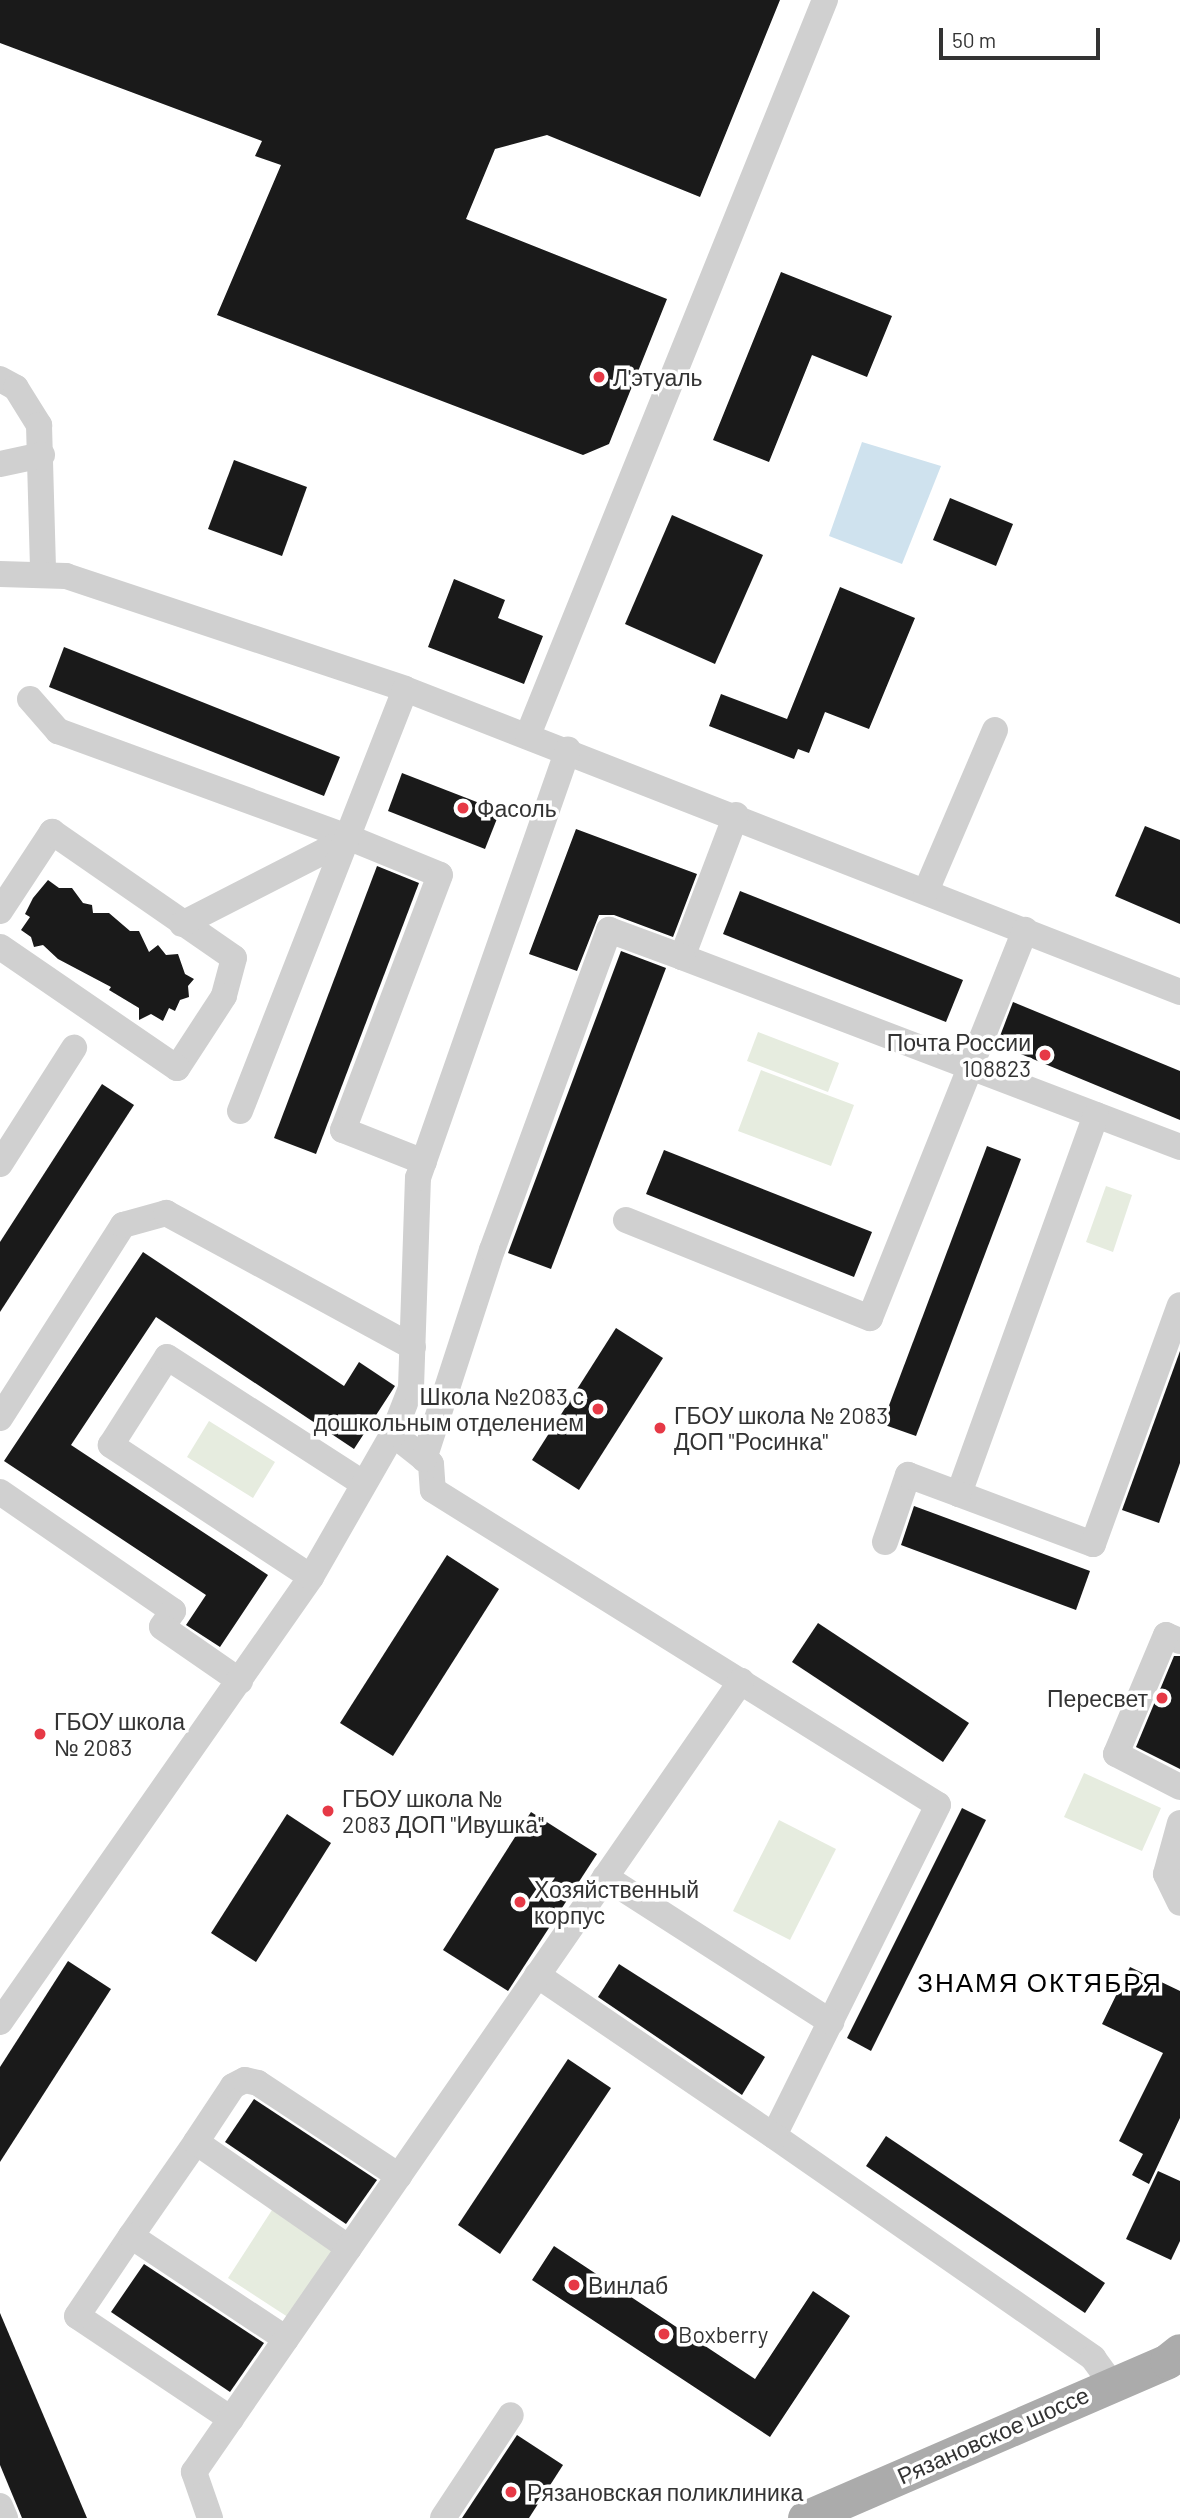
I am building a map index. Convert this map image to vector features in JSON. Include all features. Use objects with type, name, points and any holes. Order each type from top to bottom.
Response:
[{"type":"main road","name":"Рязановское шоссе","points":[[805,2518],[1112,2384],[1180,2351]]},
{"type":"street","points":[[528,735],[825,0]]},
{"type":"street","points":[[0,379],[16,388],[40,425],[43,572]]},
{"type":"street","points":[[0,464],[42,455]]},
{"type":"street","points":[[0,574],[43,572],[178,610],[405,689],[736,815],[1180,992]]},
{"type":"street","points":[[240,1111],[350,838],[405,689]]},
{"type":"street","points":[[30,699],[58,731],[350,838],[440,875],[343,1130],[424,1162]]},
{"type":"street","points":[[926,891],[995,730]]},
{"type":"street","points":[[0,2022],[54,1939],[240,1681],[311,1577],[393,1434],[411,1388],[418,1178],[568,750]]},
{"type":"street","points":[[682,957],[736,815]]},
{"type":"street","points":[[0,911],[52,832],[234,958],[224,996],[177,1068],[0,947]]},
{"type":"street","points":[[182,924],[350,838]]},
{"type":"street","points":[[424,1459],[492,1250],[609,930],[1180,1147]]},
{"type":"street","points":[[626,1220],[870,1318],[1025,930]]},
{"type":"street","points":[[0,1164],[74,1048]]},
{"type":"street","points":[[959,1494],[1096,1115]]},
{"type":"street","points":[[0,1418],[123,1225],[166,1213],[413,1347]]},
{"type":"street","points":[[885,1542],[908,1475],[1093,1544],[1180,1305]]},
{"type":"street","points":[[311,1577],[111,1445],[167,1357],[364,1484]]},
{"type":"street","points":[[393,1434],[431,1464],[433,1490],[938,1805],[774,2136]]},
{"type":"street","points":[[0,1492],[173,1611],[162,1627],[240,1681]]},
{"type":"street","points":[[1180,1641],[1166,1635],[1116,1754],[1180,1787]]},
{"type":"street","points":[[209,2518],[194,2472],[741,1681]]},
{"type":"street","points":[[1180,1822],[1167,1874],[1180,1903]]},
{"type":"street","points":[[605,1877],[831,2022]]},
{"type":"street","points":[[537,1975],[1093,2358],[1112,2384]]},
{"type":"street","points":[[231,2419],[77,2316],[233,2086],[245,2080],[258,2083],[399,2176]]},
{"type":"street","points":[[196,2142],[349,2248]]},
{"type":"street","points":[[131,2235],[286,2339]]},
{"type":"street","points":[[443,2518],[510,2414]]},
{"type":"street","points":[[0,2506],[5,2518]]},
{"type":"shaded area","points":[[758,1032],[839,1063],[828,1092],[747,1061]]},
{"type":"shaded area","points":[[761,1070],[854,1105],[831,1166],[738,1131]]},
{"type":"shaded area","points":[[1106,1186],[1132,1195],[1113,1252],[1086,1242]]},
{"type":"shaded area","points":[[209,1421],[275,1462],[253,1498],[187,1457]]},
{"type":"shaded area","points":[[1084,1773],[1161,1808],[1142,1851],[1064,1817]]},
{"type":"shaded area","points":[[779,1820],[836,1849],[790,1940],[733,1911]]},
{"type":"shaded area","points":[[272,2210],[338,2252],[294,2321],[228,2278]]},
{"type":"water","points":[[862,442],[941,466],[902,564],[829,536]]},
{"type":"building","points":[[0,0],[780,0],[700,197],[547,135],[495,149],[466,219],[667,299],[609,444],[583,455],[217,315],[281,165],[255,156],[262,141],[0,43]]},
{"type":"building","points":[[781,272],[892,316],[867,377],[812,355],[769,462],[713,440]]},
{"type":"building","points":[[234,460],[307,487],[282,556],[208,529]]},
{"type":"building","points":[[950,498],[1013,524],[996,566],[933,540]]},
{"type":"building","points":[[672,515],[763,555],[715,664],[625,624]]},
{"type":"building","points":[[454,579],[505,600],[498,618],[543,636],[524,684],[428,647]]},
{"type":"building","points":[[840,587],[915,618],[869,729],[825,712],[809,753],[798,749],[794,759],[709,726],[721,694],[787,719]]},
{"type":"building","points":[[64,647],[340,757],[324,796],[49,687]]},
{"type":"building","points":[[402,773],[500,811],[485,849],[388,811]]},
{"type":"building","points":[[1145,826],[1180,840],[1180,924],[1115,896]]},
{"type":"building","points":[[576,829],[697,874],[673,937],[614,915],[599,915],[577,971],[529,954]]},
{"type":"building","points":[[377,866],[419,883],[316,1154],[274,1138]]},
{"type":"building","points":[[48,880],[59,888],[72,888],[83,903],[92,905],[93,913],[109,913],[130,931],[139,931],[149,952],[158,945],[166,955],[178,954],[185,974],[194,979],[188,986],[189,997],[180,1000],[175,1011],[169,1008],[163,1021],[151,1014],[139,1020],[139,1008],[109,990],[111,987],[58,959],[43,945],[34,947],[31,937],[21,930],[30,917],[25,914],[33,898]]},
{"type":"building","points":[[740,891],[963,980],[946,1022],[723,934]]},
{"type":"building","points":[[621,951],[666,968],[551,1269],[508,1253]]},
{"type":"building","points":[[1013,1002],[1180,1071],[1180,1120],[997,1044]]},
{"type":"building","points":[[102,1084],[134,1105],[0,1312],[0,1242]]},
{"type":"building","points":[[987,1146],[1021,1159],[916,1436],[882,1424]]},
{"type":"building","points":[[664,1150],[872,1232],[854,1277],[646,1194]]},
{"type":"building","points":[[143,1252],[344,1386],[359,1362],[395,1386],[354,1449],[156,1317],[71,1445],[268,1575],[220,1647],[186,1625],[206,1595],[4,1461]]},
{"type":"building","name":"Школа №2083 с дошкольным отделением","points":[[616,1328],[663,1358],[579,1490],[532,1460]]},
{"type":"building","points":[[1180,1351],[1180,1463],[1159,1523],[1122,1510]]},
{"type":"building","points":[[914,1506],[1090,1571],[1076,1610],[901,1545]]},
{"type":"building","points":[[447,1555],[499,1589],[393,1756],[340,1723]]},
{"type":"building","points":[[818,1623],[969,1723],[943,1762],[792,1662]]},
{"type":"building","name":"Пересвет","points":[[1174,1656],[1180,1656],[1180,1769],[1136,1747]]},
{"type":"building","points":[[962,1808],[986,1820],[871,2051],[847,2038]]},
{"type":"building","name":"Хозяйственный корпус","points":[[531,1812],[597,1854],[508,1991],[443,1950]]},
{"type":"building","points":[[287,1814],[331,1843],[256,1962],[211,1933]]},
{"type":"building","points":[[68,1961],[111,1989],[0,2162],[0,2067]]},
{"type":"building","points":[[619,1964],[765,2057],[742,2095],[598,1997]]},
{"type":"building","points":[[1130,1967],[1180,1991],[1180,2118],[1149,2184],[1132,2175],[1143,2154],[1119,2141],[1163,2053],[1102,2024]]},
{"type":"building","points":[[568,2059],[611,2088],[500,2254],[458,2225]]},
{"type":"building","points":[[254,2099],[377,2180],[346,2224],[225,2142]]},
{"type":"building","points":[[886,2136],[1105,2283],[1085,2313],[866,2166]]},
{"type":"building","points":[[1158,2171],[1180,2181],[1180,2241],[1171,2260],[1126,2239]]},
{"type":"building","points":[[554,2246],[755,2379],[813,2291],[850,2316],[770,2437],[532,2280]]},
{"type":"building","points":[[144,2264],[264,2343],[230,2392],[111,2312]]},
{"type":"building","points":[[0,2313],[87,2518],[22,2518],[0,2465]]},
{"type":"building","name":"Рязановская поликлиника","points":[[517,2435],[563,2465],[529,2518],[462,2518]]},
{"type":"place","name":"Л'этуаль","points":[[599,377]]},
{"type":"place","name":"Фасоль","points":[[463,808]]},
{"type":"place","name":"Почта России 108823","points":[[1045,1055]]},
{"type":"place","name":"Школа №2083 с дошкольным отделением","points":[[598,1409]]},
{"type":"place","name":"ГБОУ школа № 2083 ДОП \"Росинка\"","points":[[660,1428]]},
{"type":"place","name":"Пересвет","points":[[1162,1698]]},
{"type":"place","name":"ГБОУ школа № 2083","points":[[40,1734]]},
{"type":"place","name":"ГБОУ школа № 2083 ДОП \"Ивушка\"","points":[[328,1811]]},
{"type":"place","name":"Хозяйственный корпус","points":[[520,1902]]},
{"type":"place","name":"Винлаб","points":[[574,2285]]},
{"type":"place","name":"Boxberry","points":[[664,2334]]},
{"type":"place","name":"Рязановская поликлиника","points":[[511,2492]]},
{"type":"district","name":"ЗНАМЯ ОКТЯБРЯ","points":[[1040,1982]]}]
